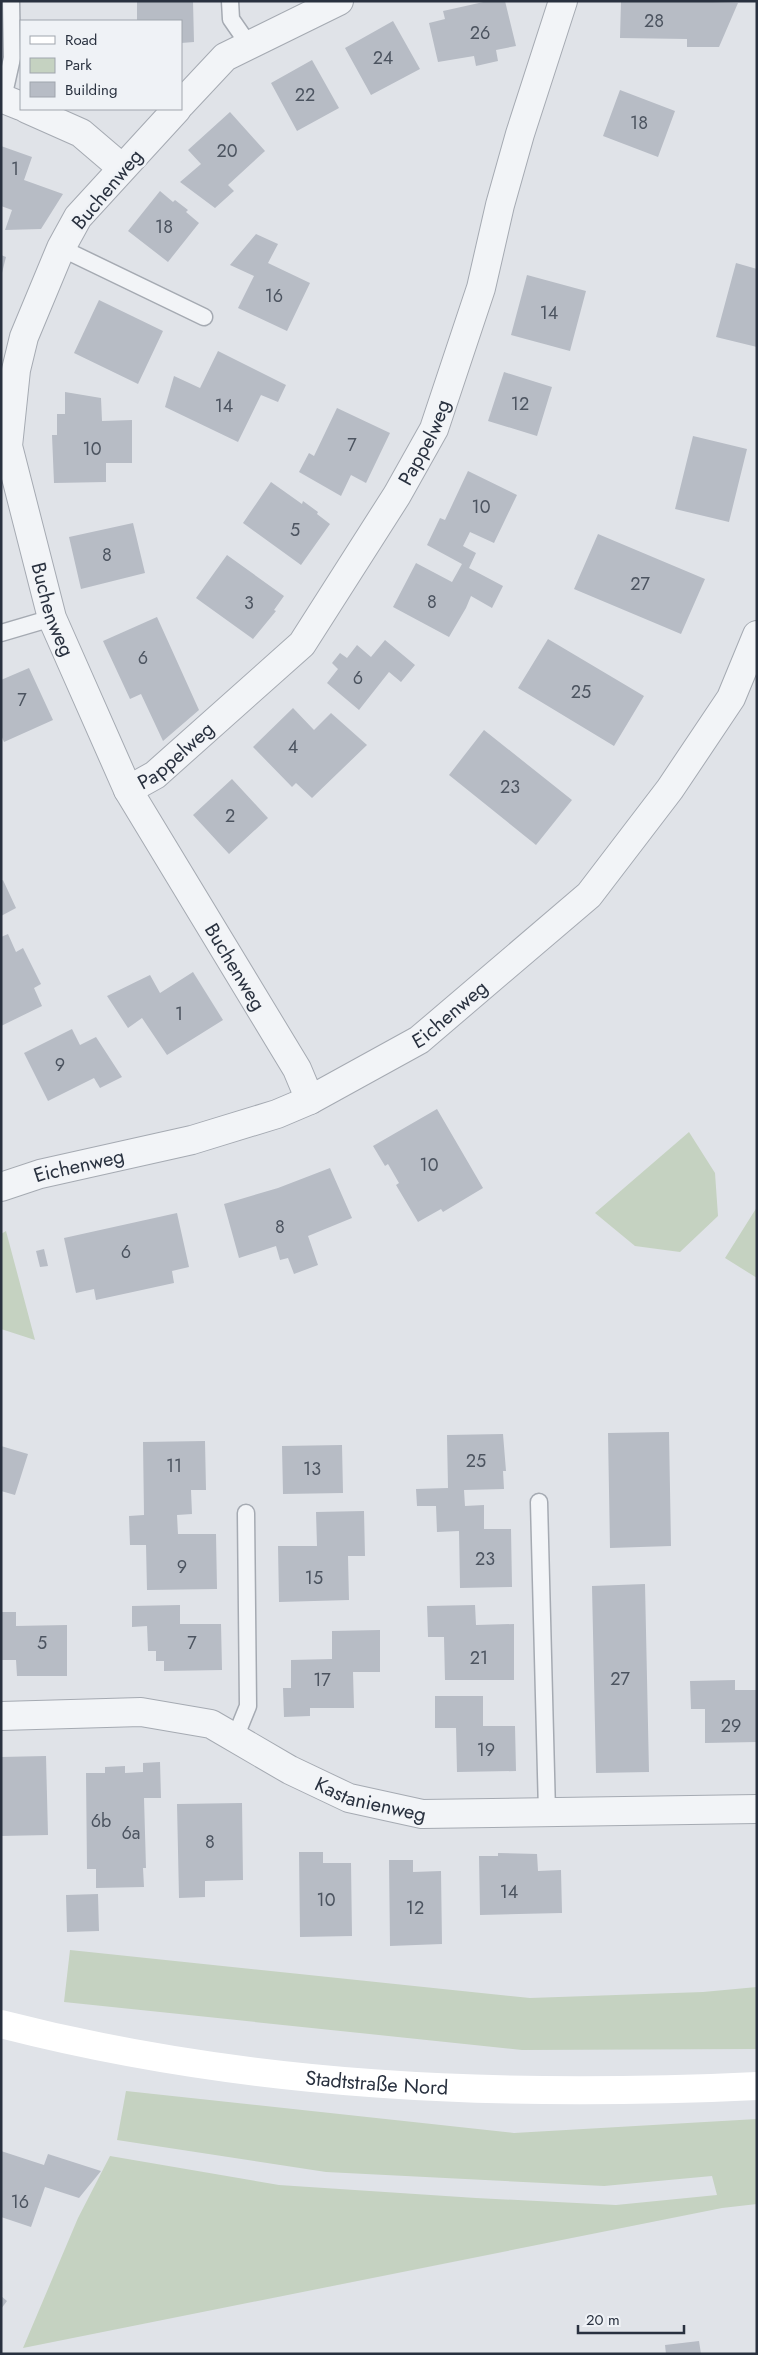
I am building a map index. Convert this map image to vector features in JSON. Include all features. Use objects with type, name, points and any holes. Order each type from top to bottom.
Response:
[{"type":"main road","name":"Stadtstraße Nord","points":[[1,2024],[54,2038],[174,2060],[257,2073],[393,2086],[525,2092],[652,2091],[757,2086]]},
{"type":"street","points":[[182,103],[224,57],[339,1]]},
{"type":"street","name":"Pappelweg","points":[[128,790],[155,775],[302,644],[397,495],[434,429],[481,288],[500,205],[520,134],[563,1]]},
{"type":"street","points":[[29,110],[81,133],[122,168]]},
{"type":"street","name":"Buchenweg","points":[[176,110],[78,216],[61,248],[9,368],[8,446],[52,618],[128,790],[297,1069],[310,1100]]},
{"type":"street","name":"Eichenweg","points":[[1,1187],[40,1174],[192,1140],[277,1114],[310,1100],[419,1040],[589,895],[670,789],[731,698],[756,640]]},
{"type":"street","name":"Kastanienweg","points":[[1,1716],[141,1712],[211,1724],[290,1770],[349,1798],[422,1814],[757,1809]]},
{"type":"lane","points":[[11,1],[13,103]]},
{"type":"lane","points":[[230,1],[231,19],[249,45]]},
{"type":"lane","points":[[61,248],[204,316]]},
{"type":"lane","points":[[1,633],[52,618]]},
{"type":"lane","points":[[539,1502],[547,1812]]},
{"type":"lane","points":[[235,1738],[248,1706],[246,1513]]},
{"type":"green space","points":[[689,1132],[715,1173],[718,1216],[680,1252],[635,1246],[595,1213]]},
{"type":"green space","points":[[757,1207],[757,1278],[725,1258]]},
{"type":"green space","points":[[6,1231],[35,1340],[1,1329],[1,1234]]},
{"type":"green space","points":[[70,1950],[530,1998],[703,1992],[757,1987],[757,2049],[522,2050],[64,2002]]},
{"type":"green space","points":[[126,2091],[514,2133],[757,2119],[757,2204],[722,2208],[23,2348],[78,2218],[110,2156],[279,2185],[476,2198],[616,2205],[717,2195],[712,2176],[604,2186],[326,2172],[117,2140]]},
{"type":"building","points":[[137,1],[193,1],[194,42],[182,43],[182,20],[137,20]]},
{"type":"building","points":[[488,1],[505,1],[516,46],[496,50],[498,61],[476,66],[474,56],[438,62],[429,23],[445,19],[443,11]]},
{"type":"building","points":[[621,1],[738,3],[719,47],[687,47],[687,39],[620,38]]},
{"type":"building","points":[[393,21],[420,69],[371,95],[345,48]]},
{"type":"building","points":[[312,60],[339,108],[297,131],[271,83]]},
{"type":"building","points":[[620,90],[675,111],[658,157],[603,136]]},
{"type":"building","points":[[230,112],[265,151],[228,185],[234,191],[215,208],[180,182],[201,164],[188,150]]},
{"type":"building","points":[[1,146],[32,157],[24,180],[63,194],[41,229],[5,230],[12,210],[1,206]]},
{"type":"building","points":[[160,191],[173,202],[175,200],[188,210],[186,212],[199,223],[168,262],[128,231]]},
{"type":"building","points":[[256,234],[278,244],[268,263],[310,283],[287,331],[238,308],[254,276],[230,265]]},
{"type":"building","points":[[1,255],[6,257],[2,273],[1,273]]},
{"type":"building","points":[[736,263],[757,269],[757,347],[716,337]]},
{"type":"building","points":[[527,275],[586,291],[570,351],[511,335]]},
{"type":"building","points":[[99,300],[163,331],[138,384],[74,353]]},
{"type":"building","points":[[218,351],[286,385],[278,402],[261,395],[238,442],[165,407],[174,376],[200,388]]},
{"type":"building","points":[[504,372],[552,387],[537,436],[488,421]]},
{"type":"building","points":[[65,392],[101,398],[102,421],[132,420],[132,463],[106,463],[106,482],[54,483],[52,435],[57,435],[57,414],[65,414]]},
{"type":"building","points":[[337,408],[390,433],[366,483],[351,475],[341,496],[299,472],[309,453],[314,456]]},
{"type":"building","points":[[693,436],[747,449],[729,522],[675,509]]},
{"type":"building","points":[[468,471],[517,495],[494,543],[470,532],[463,546],[476,553],[469,568],[503,586],[492,608],[471,596],[449,637],[393,607],[416,563],[452,582],[462,564],[427,545],[440,518],[445,520]]},
{"type":"building","points":[[271,482],[302,504],[303,501],[330,524],[301,565],[243,523]]},
{"type":"building","points":[[133,523],[145,573],[81,589],[69,537]]},
{"type":"building","points":[[598,534],[705,579],[681,634],[574,589]]},
{"type":"building","points":[[227,555],[284,596],[274,610],[276,611],[253,639],[196,598]]},
{"type":"building","points":[[157,617],[199,710],[163,741],[141,694],[130,699],[103,641]]},
{"type":"building","points":[[548,639],[644,696],[614,746],[518,688]]},
{"type":"building","points":[[385,640],[415,665],[401,682],[389,672],[359,710],[327,683],[338,669],[332,663],[340,653],[347,658],[357,645],[371,657]]},
{"type":"building","points":[[29,668],[53,720],[4,742],[1,735],[1,680]]},
{"type":"building","points":[[293,708],[314,730],[331,713],[367,745],[312,798],[296,783],[292,787],[253,747]]},
{"type":"building","points":[[484,730],[572,800],[536,845],[449,775]]},
{"type":"building","points":[[232,779],[268,818],[229,854],[193,815]]},
{"type":"building","points":[[3,880],[16,908],[1,916],[1,881]]},
{"type":"building","points":[[8,934],[16,952],[23,948],[41,984],[34,988],[42,1006],[1,1026],[1,937]]},
{"type":"building","points":[[193,972],[223,1020],[167,1055],[142,1018],[128,1028],[107,996],[150,975],[160,993]]},
{"type":"building","points":[[72,1029],[80,1045],[96,1037],[122,1077],[100,1088],[94,1078],[48,1101],[24,1053]]},
{"type":"building","points":[[437,1109],[483,1188],[443,1212],[441,1209],[418,1222],[396,1185],[399,1183],[388,1164],[385,1166],[373,1146]]},
{"type":"building","points":[[330,1168],[352,1218],[308,1236],[318,1265],[294,1274],[288,1258],[280,1260],[276,1246],[239,1258],[224,1204],[278,1188]]},
{"type":"building","points":[[177,1213],[189,1267],[172,1271],[174,1283],[96,1300],[94,1289],[76,1293],[64,1238]]},
{"type":"building","points":[[44,1249],[48,1266],[40,1267],[36,1251]]},
{"type":"building","points":[[669,1432],[671,1546],[610,1548],[608,1433]]},
{"type":"building","points":[[503,1434],[506,1471],[503,1471],[504,1489],[464,1490],[465,1506],[484,1505],[484,1529],[511,1529],[512,1587],[460,1588],[459,1531],[437,1532],[436,1506],[417,1506],[416,1489],[448,1488],[447,1435]]},
{"type":"building","points":[[205,1441],[206,1490],[191,1490],[192,1514],[177,1515],[178,1534],[216,1534],[217,1589],[147,1590],[146,1545],[130,1545],[129,1516],[144,1515],[143,1442]]},
{"type":"building","points":[[342,1445],[343,1493],[283,1494],[282,1446]]},
{"type":"building","points":[[1,1446],[28,1454],[15,1495],[1,1491]]},
{"type":"building","points":[[364,1511],[365,1556],[348,1556],[349,1600],[279,1602],[278,1546],[317,1546],[316,1512]]},
{"type":"building","points":[[645,1584],[649,1772],[596,1773],[592,1586]]},
{"type":"building","points":[[180,1605],[180,1624],[221,1624],[222,1670],[164,1671],[164,1661],[156,1661],[156,1651],[148,1651],[147,1626],[132,1627],[132,1606]]},
{"type":"building","points":[[475,1605],[476,1625],[514,1624],[514,1680],[445,1680],[444,1637],[428,1637],[427,1606]]},
{"type":"building","points":[[1,1612],[16,1612],[16,1626],[67,1625],[67,1676],[17,1676],[16,1660],[1,1660]]},
{"type":"building","points":[[380,1630],[380,1672],[353,1672],[354,1708],[310,1708],[310,1716],[284,1717],[283,1688],[291,1688],[291,1660],[332,1659],[332,1631]]},
{"type":"building","points":[[735,1680],[735,1690],[757,1690],[757,1742],[705,1743],[705,1709],[691,1709],[690,1681]]},
{"type":"building","points":[[435,1696],[483,1696],[483,1726],[515,1726],[516,1771],[457,1772],[456,1728],[435,1728]]},
{"type":"building","points":[[46,1756],[48,1835],[1,1836],[1,1757]]},
{"type":"building","points":[[160,1762],[161,1798],[144,1798],[146,1868],[143,1868],[144,1887],[96,1888],[96,1869],[87,1869],[86,1773],[105,1773],[105,1767],[125,1766],[125,1773],[143,1772],[143,1763]]},
{"type":"building","points":[[242,1803],[243,1880],[205,1881],[205,1897],[179,1898],[177,1804]]},
{"type":"building","points":[[299,1852],[323,1852],[323,1863],[351,1863],[352,1936],[300,1937]]},
{"type":"building","points":[[498,1853],[537,1854],[538,1871],[561,1870],[562,1913],[480,1915],[479,1856],[498,1856]]},
{"type":"building","points":[[389,1860],[413,1860],[413,1872],[441,1871],[442,1944],[390,1946]]},
{"type":"building","points":[[98,1894],[99,1931],[67,1932],[66,1895]]},
{"type":"building","points":[[1,2151],[44,2165],[48,2154],[101,2171],[79,2198],[45,2187],[31,2227],[1,2217]]},
{"type":"building","points":[[1,2296],[7,2301],[1,2309]]},
{"type":"building","points":[[699,2341],[701,2354],[666,2354],[665,2345]]}]
